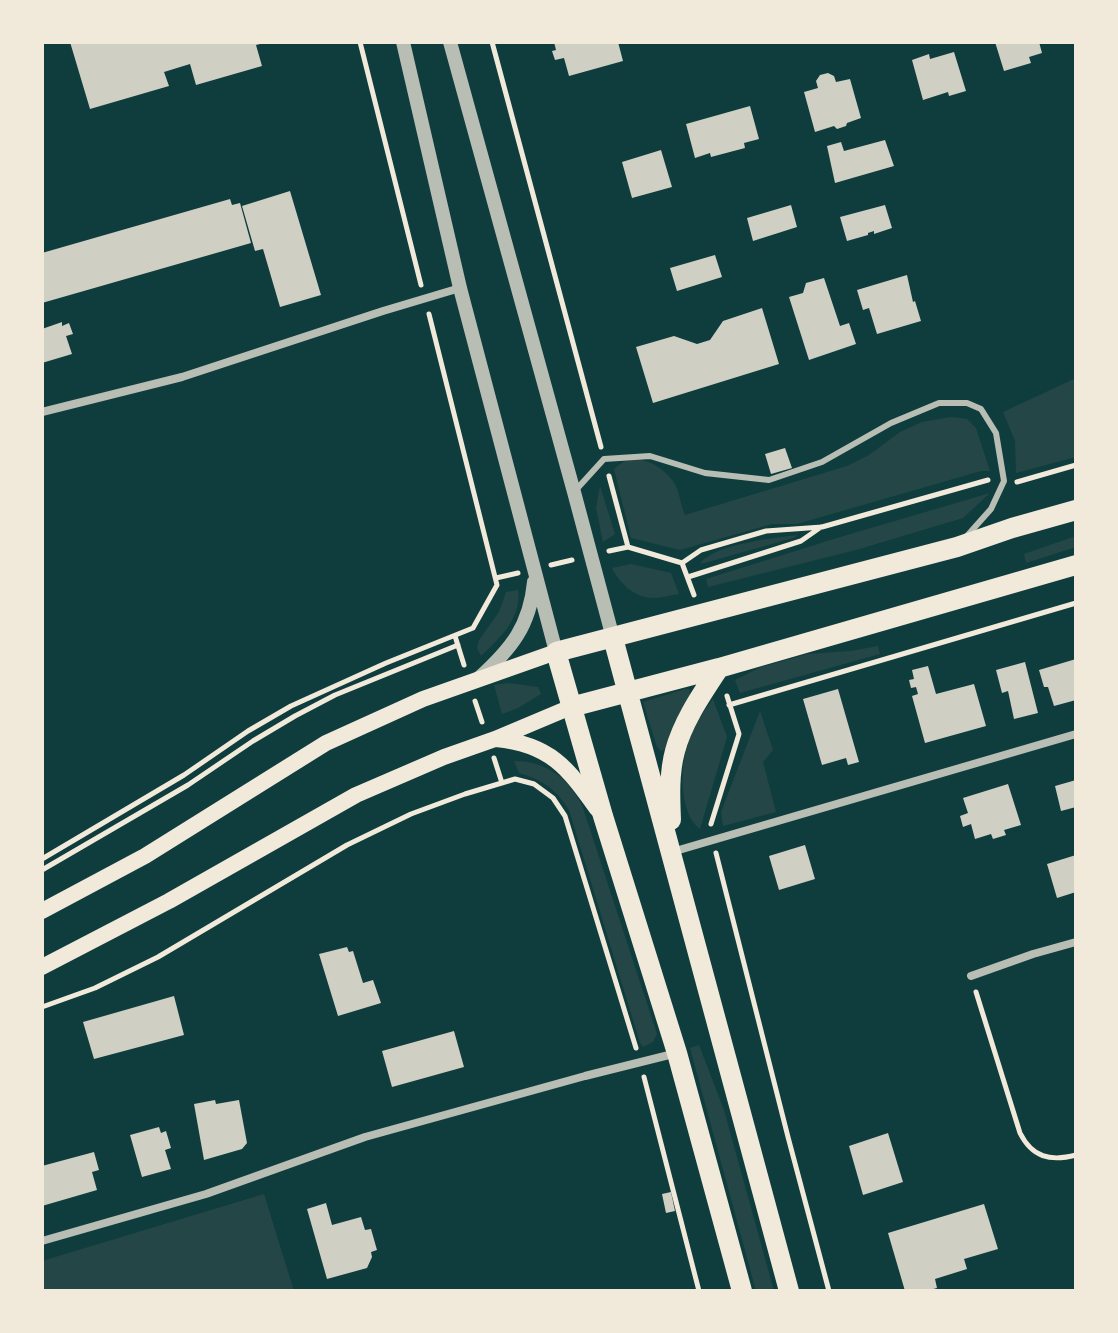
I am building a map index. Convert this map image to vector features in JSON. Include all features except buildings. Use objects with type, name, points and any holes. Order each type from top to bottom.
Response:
[{"type":"main road","points":[[42,911],[145,856],[326,743],[423,699],[474,687],[556,652],[957,547],[1076,510]]},
{"type":"main road","points":[[42,967],[169,901],[356,795],[571,707],[719,668],[1076,565]]},
{"type":"main road","points":[[613,638],[789,1291]]},
{"type":"main road","points":[[556,652],[677,1053],[742,1291]]},
{"type":"main road","points":[[671,852],[670,786],[675,752],[695,706],[719,668]]},
{"type":"main road","points":[[495,739],[517,741],[553,756],[574,775],[603,816]]},
{"type":"street","points":[[403,42],[527,571],[532,604],[520,633],[474,687]]},
{"type":"street","points":[[450,42],[613,638]]},
{"type":"street","points":[[42,412],[182,377],[460,288]]},
{"type":"street","points":[[527,571],[556,652]]},
{"type":"street","points":[[671,852],[1076,734]]},
{"type":"street","points":[[971,976],[1076,942]]},
{"type":"street","points":[[42,1241],[206,1194],[365,1137],[677,1053]]},
{"type":"lane","points":[[574,492],[604,459],[650,456],[705,473],[769,480],[822,462],[891,423],[939,403],[967,403],[981,409],[996,433],[1004,481],[991,509],[957,547]]},
{"type":"path","points":[[492,42],[599,439]]},
{"type":"path","points":[[1018,482],[1076,465]]},
{"type":"path","points":[[608,473],[628,547]]},
{"type":"path","points":[[682,563],[701,550],[766,531],[822,527],[989,479]]},
{"type":"path","points":[[688,577],[801,541],[822,527]]},
{"type":"path","points":[[606,552],[628,547],[682,563]]},
{"type":"path","points":[[561,563],[576,559]]},
{"type":"path","points":[[682,563],[693,593]]},
{"type":"path","points":[[42,859],[173,782],[291,706],[473,628],[497,585],[496,578],[527,571]]},
{"type":"path","points":[[709,830],[739,734],[729,705],[1076,603]]},
{"type":"path","points":[[455,636],[463,664]]},
{"type":"path","points":[[42,870],[177,792],[295,716],[335,695],[458,645]]},
{"type":"path","points":[[474,687],[482,722]]},
{"type":"path","points":[[495,760],[502,783]]},
{"type":"path","points":[[42,1007],[95,988],[158,957],[347,845],[411,814],[515,779],[534,784],[553,798],[565,816],[641,1063],[699,1291]]},
{"type":"path","points":[[716,855],[829,1291]]},
{"type":"path","points":[[971,976],[1020,1133],[1027,1146],[1039,1155],[1064,1158],[1076,1155]]},
{"type":"shaded area","points":[[1076,378],[1076,457],[1016,473],[1015,441],[1003,412]]},
{"type":"shaded area","points":[[951,417],[967,419],[976,428],[990,471],[797,524],[772,524],[680,550],[631,538],[614,469],[625,461],[646,461],[666,473],[675,484],[685,515],[847,466],[869,455],[900,432],[922,422]]},
{"type":"shaded area","points":[[600,486],[615,534],[603,542],[596,508]]},
{"type":"shaded area","points":[[990,493],[963,518],[856,550],[708,587],[706,579]]},
{"type":"shaded area","points":[[798,535],[701,564],[709,556],[732,546]]},
{"type":"shaded area","points":[[1076,536],[1076,547],[1026,563],[1024,554]]},
{"type":"shaded area","points":[[631,564],[671,573],[679,594],[653,598],[634,592],[623,584],[612,568]]},
{"type":"shaded area","points":[[518,590],[517,610],[513,618],[502,635],[481,656],[477,648],[479,640],[499,612],[506,592]]},
{"type":"shaded area","points":[[878,646],[880,654],[740,693],[735,680],[761,667],[808,654]]},
{"type":"shaded area","points":[[509,683],[538,687],[541,694],[502,714],[494,685]]},
{"type":"shaded area","points":[[689,689],[691,696],[675,721],[667,748],[661,751],[643,702]]},
{"type":"shaded area","points":[[713,699],[727,737],[700,829],[692,820],[685,802],[684,761],[697,722]]},
{"type":"shaded area","points":[[760,711],[773,750],[763,762],[776,812],[723,826],[721,812]]},
{"type":"shaded area","points":[[514,761],[536,764],[555,773],[570,787],[582,805],[657,1034],[653,1042],[643,1047],[569,810],[548,786],[519,773]]},
{"type":"shaded area","points":[[699,1045],[724,1110],[774,1291],[756,1291],[690,1048]]},
{"type":"shaded area","points":[[264,1194],[294,1291],[42,1291],[42,1261]]}]
